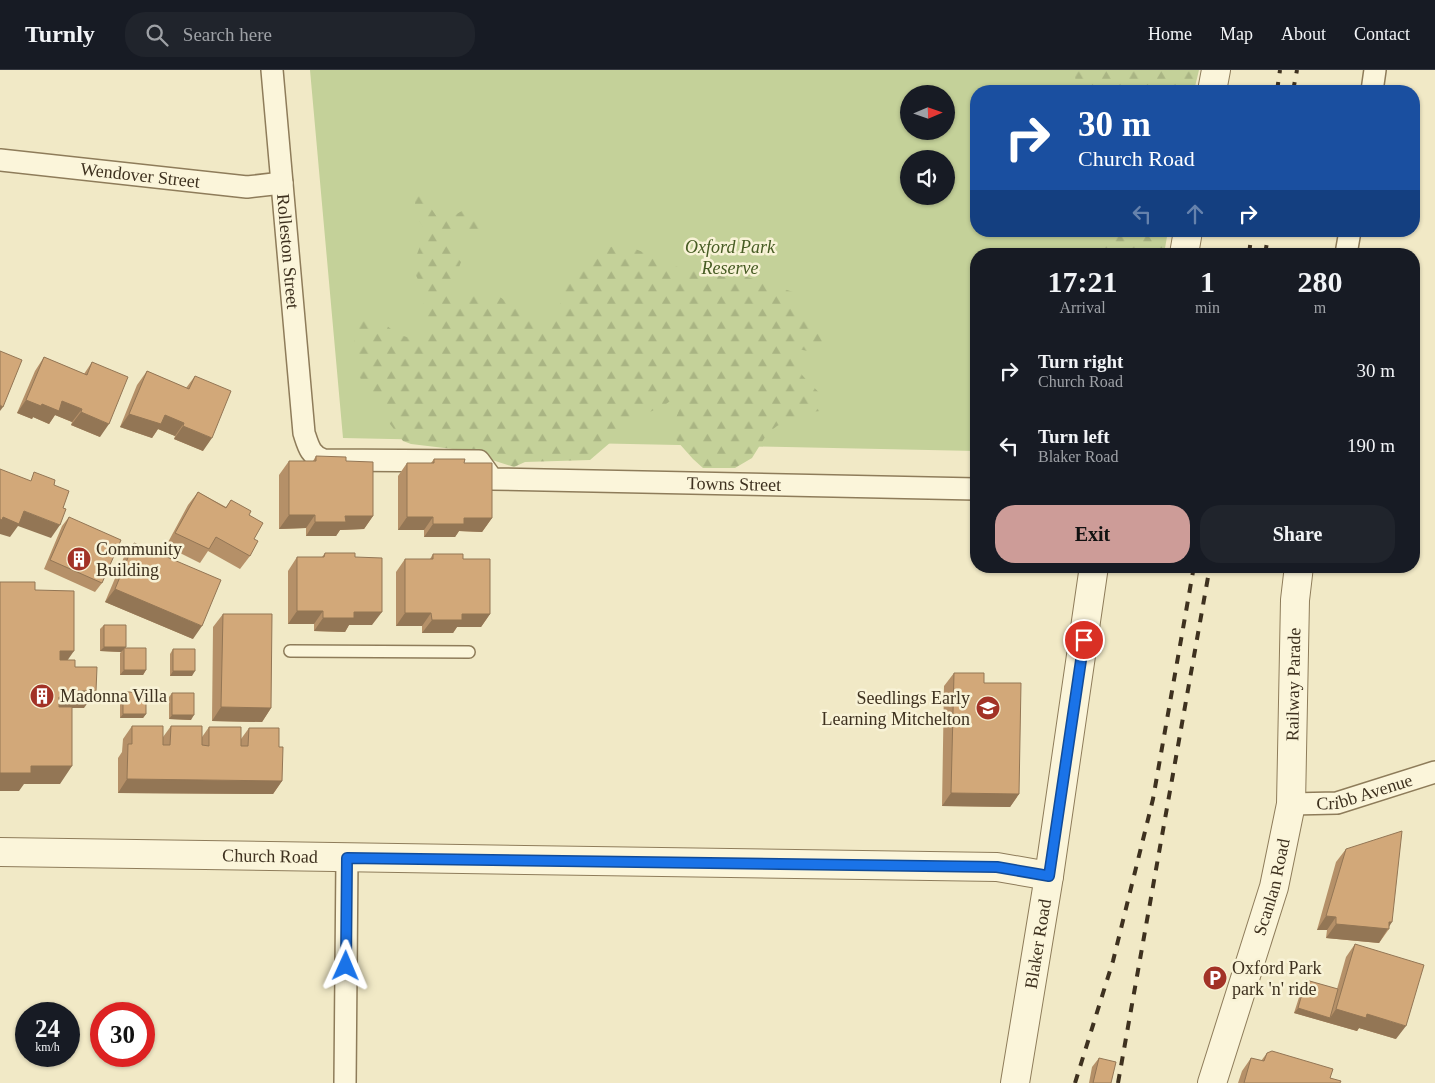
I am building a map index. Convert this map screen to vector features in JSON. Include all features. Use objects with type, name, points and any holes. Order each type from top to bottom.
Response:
[{"type":"street","name":"Rolleston Street","points":[[272,70],[304,433],[308,448],[317,458],[324,460],[478,461],[492,479]]},
{"type":"street","points":[[1213,85],[1216,70]]},
{"type":"street","points":[[1373,85],[1375,70]]},
{"type":"street","name":"Wendover Street","points":[[0,160],[247,187],[282,183]]},
{"type":"street","name":"Towns Street","points":[[492,479],[970,488]]},
{"type":"street","name":"Blaker Road","points":[[1015,1083],[1049,876],[1093,573]]},
{"type":"street","name":"Railway Parade","points":[[1291,804],[1295,600],[1299,573]]},
{"type":"street","name":"Cribb Avenue","points":[[1291,804],[1337,802],[1435,772]]},
{"type":"street","name":"Scanlan Road","points":[[1212,1083],[1274,887],[1291,804]]},
{"type":"street","name":"Church Road","points":[[0,852],[997,867],[1049,876]]},
{"type":"street","points":[[345,1083],[347,858]]},
{"type":"lane","points":[[290,650],[470,652]]},
{"type":"green space","name":"Oxford Park Reserve","points":[[310,70],[1182,70],[1180,85],[970,85],[970,237],[1154,237],[1152,248],[970,248],[970,451],[343,438]]},
{"type":"green space","points":[[1074,70],[1199,70],[1195,85],[1076,85]]},
{"type":"green space","points":[[415,195],[422,195],[441,223],[467,208],[477,213],[491,229],[484,235],[445,230],[442,241],[461,262],[449,294],[500,297],[540,325],[561,303],[566,271],[585,265],[601,248],[626,245],[678,267],[723,269],[793,292],[808,322],[826,341],[817,353],[798,349],[791,359],[802,375],[824,398],[820,411],[803,413],[777,426],[767,434],[752,458],[735,468],[703,468],[677,441],[671,430],[682,403],[680,394],[666,404],[640,417],[590,460],[525,462],[514,467],[461,450],[411,444],[403,441],[374,403],[358,374],[353,346],[358,327],[365,318],[380,320],[397,334],[420,341],[426,328],[422,288],[412,267],[426,231],[415,215]]},
{"type":"green space","points":[[1103,237],[1167,237],[1165,248],[1102,248]]},
{"type":"building","points":[[0,351],[22,360],[3,407],[0,405]]},
{"type":"building","points":[[44,357],[87,375],[92,362],[128,377],[109,424],[81,412],[82,409],[62,401],[59,411],[26,400]]},
{"type":"building","points":[[147,371],[189,389],[195,376],[231,391],[212,438],[183,426],[184,423],[165,415],[161,424],[129,414]]},
{"type":"building","points":[[316,456],[346,457],[346,461],[373,462],[373,516],[345,516],[346,522],[315,522],[315,515],[289,515],[289,461],[316,461]]},
{"type":"building","points":[[434,459],[465,459],[464,463],[492,463],[492,518],[464,518],[464,524],[433,524],[433,517],[407,517],[407,463],[434,463]]},
{"type":"building","points":[[0,469],[31,481],[34,472],[55,480],[54,485],[69,491],[63,508],[66,509],[60,525],[24,511],[19,524],[3,517],[2,520],[0,519]]},
{"type":"building","points":[[198,492],[226,508],[231,500],[251,511],[249,515],[263,523],[254,539],[258,541],[250,556],[216,537],[209,549],[175,533]]},
{"type":"building","name":"Community Building","points":[[69,517],[121,540],[102,583],[50,560]]},
{"type":"building","points":[[134,543],[221,580],[202,626],[115,589]]},
{"type":"building","points":[[325,553],[355,553],[355,557],[382,558],[382,612],[354,612],[354,618],[323,618],[323,611],[297,611],[297,557],[324,557]]},
{"type":"building","points":[[433,554],[463,554],[463,559],[490,559],[490,614],[462,614],[462,620],[432,620],[431,613],[405,613],[405,559],[433,559]]},
{"type":"building","name":"Madonna Villa","points":[[0,582],[35,582],[35,590],[74,591],[74,651],[60,651],[60,660],[75,660],[75,667],[97,667],[96,691],[75,691],[75,697],[59,697],[59,707],[72,707],[72,766],[31,766],[31,773],[0,773]]},
{"type":"building","points":[[223,614],[272,614],[271,708],[221,707]]},
{"type":"building","points":[[104,625],[126,625],[126,647],[104,647]]},
{"type":"building","points":[[124,648],[146,648],[146,670],[124,670]]},
{"type":"building","points":[[173,649],[195,649],[195,671],[173,671]]},
{"type":"building","points":[[954,673],[984,673],[984,683],[1021,683],[1019,794],[951,793]]},
{"type":"building","points":[[123,692],[146,692],[146,714],[123,714]]},
{"type":"building","points":[[172,693],[194,693],[194,715],[172,715]]},
{"type":"building","points":[[132,726],[163,726],[163,745],[170,745],[171,726],[202,726],[202,745],[209,746],[209,727],[241,727],[241,746],[248,746],[249,728],[279,728],[279,747],[283,747],[282,781],[127,779],[128,744],[132,744]]},
{"type":"building","points":[[1402,831],[1392,922],[1389,922],[1389,929],[1336,924],[1336,917],[1326,916],[1346,849]]},
{"type":"building","points":[[1355,944],[1424,965],[1406,1026],[1367,1014],[1366,1018],[1336,1009]]},
{"type":"building","points":[[1306,980],[1338,989],[1330,1018],[1298,1008]]},
{"type":"building","points":[[1272,1051],[1333,1069],[1330,1078],[1341,1081],[1340,1083],[1244,1083],[1251,1058],[1264,1061],[1267,1053]]},
{"type":"building","points":[[1099,1058],[1116,1062],[1111,1083],[1093,1083]]},
{"type":"railway","points":[[1278,85],[1280,70]]},
{"type":"railway","points":[[1294,85],[1297,70]]},
{"type":"railway","points":[[1250,248],[1251,237]]},
{"type":"railway","points":[[1266,248],[1268,237]]},
{"type":"railway","points":[[1075,1083],[1113,961],[1153,799],[1193,573]]},
{"type":"railway","points":[[1118,1083],[1209,573]]},
{"type":"place","name":"Community Building","points":[[79,559]]},
{"type":"place","name":"Madonna Villa","points":[[42,696]]},
{"type":"place","name":"Seedlings Early Learning Mitchelton","points":[[988,708]]},
{"type":"place","name":"Oxford Park park 'n' ride","points":[[1215,978]]},
{"type":"route","points":[[346,966],[347,858],[997,867],[1049,876],[1084,640]]}]
